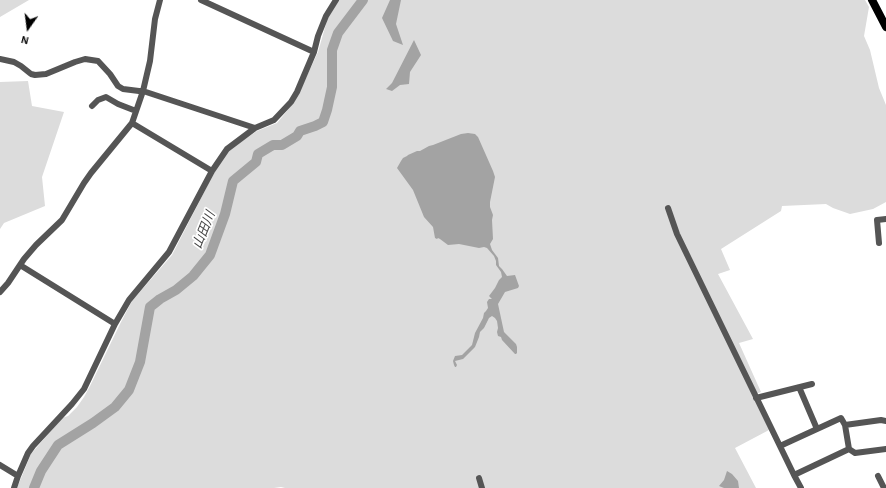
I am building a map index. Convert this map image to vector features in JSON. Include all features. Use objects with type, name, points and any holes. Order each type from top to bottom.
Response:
[{"type":"main road","points":[[872,0],[886,27]]},
{"type":"street","points":[[0,292],[36,245],[62,220],[91,173],[132,123],[143,90],[150,61],[155,19],[160,0]]},
{"type":"street","points":[[201,0],[314,52]]},
{"type":"street","points":[[14,488],[28,453],[84,389],[115,324],[129,300],[169,252],[212,171],[227,149],[255,128],[274,120],[291,102],[297,92],[314,52],[318,36],[326,16],[336,0]]},
{"type":"street","points":[[0,59],[14,62],[31,74],[35,75],[46,74],[85,59],[98,61],[110,74],[118,86],[123,89],[143,90],[255,128]]},
{"type":"street","points":[[92,106],[98,100],[106,97],[118,104],[136,111]]},
{"type":"street","points":[[132,123],[212,171]]},
{"type":"street","points":[[668,208],[678,234],[756,398],[801,488]]},
{"type":"street","points":[[879,243],[877,220],[886,219]]},
{"type":"street","points":[[20,265],[115,324]]},
{"type":"street","points":[[756,398],[812,384]]},
{"type":"street","points":[[798,387],[818,429]]},
{"type":"street","points":[[780,446],[841,418],[846,425],[849,449],[855,453],[886,449]]},
{"type":"street","points":[[846,425],[881,420],[886,421]]},
{"type":"street","points":[[794,475],[849,449]]},
{"type":"street","points":[[0,465],[18,476]]},
{"type":"street","points":[[878,476],[884,488]]},
{"type":"street","points":[[479,478],[482,488]]},
{"type":"shaded area","points":[[0,0],[29,0],[0,17]]},
{"type":"shaded area","points":[[339,0],[865,0],[869,7],[864,36],[870,50],[879,88],[886,105],[886,202],[873,209],[850,214],[826,204],[782,206],[781,211],[721,249],[730,270],[718,274],[753,339],[739,343],[761,392],[753,395],[769,430],[735,448],[756,488],[17,488],[31,454],[62,418],[68,416],[84,397],[132,301],[172,255],[215,171],[229,150],[257,131],[277,123],[292,105],[318,52],[328,17]]},
{"type":"shaded area","points":[[390,0],[401,0],[396,24],[403,45],[393,41],[382,18]]},
{"type":"shaded area","points":[[414,40],[421,55],[410,72],[409,84],[400,85],[392,91],[386,89],[392,83]]},
{"type":"shaded area","points":[[28,81],[32,106],[64,112],[42,177],[45,206],[4,223],[0,229],[0,82]]},
{"type":"shaded area","points":[[461,134],[475,134],[478,137],[495,177],[490,202],[493,215],[493,239],[490,244],[492,250],[498,258],[499,266],[507,276],[515,275],[519,286],[518,288],[505,292],[498,304],[504,332],[516,344],[517,353],[515,354],[501,337],[498,336],[497,321],[492,316],[480,332],[475,347],[463,359],[455,361],[457,365],[455,367],[453,361],[455,356],[462,355],[472,345],[475,333],[484,313],[488,308],[487,302],[489,299],[492,299],[489,296],[502,277],[501,272],[496,265],[494,256],[487,248],[459,244],[448,245],[440,239],[435,238],[433,227],[424,217],[413,190],[397,168],[403,158],[408,155]]},
{"type":"shaded area","points":[[727,471],[738,481],[739,488],[724,488],[719,486],[724,480]]},
{"type":"waterway","name":"山田川","points":[[34,488],[41,471],[58,445],[115,407],[129,390],[140,362],[150,307],[160,299],[176,290],[193,276],[210,255],[225,214],[233,181],[256,162],[258,154],[273,145],[282,145],[297,136],[300,131],[323,122],[332,87],[332,50],[338,33],[363,0]]}]
